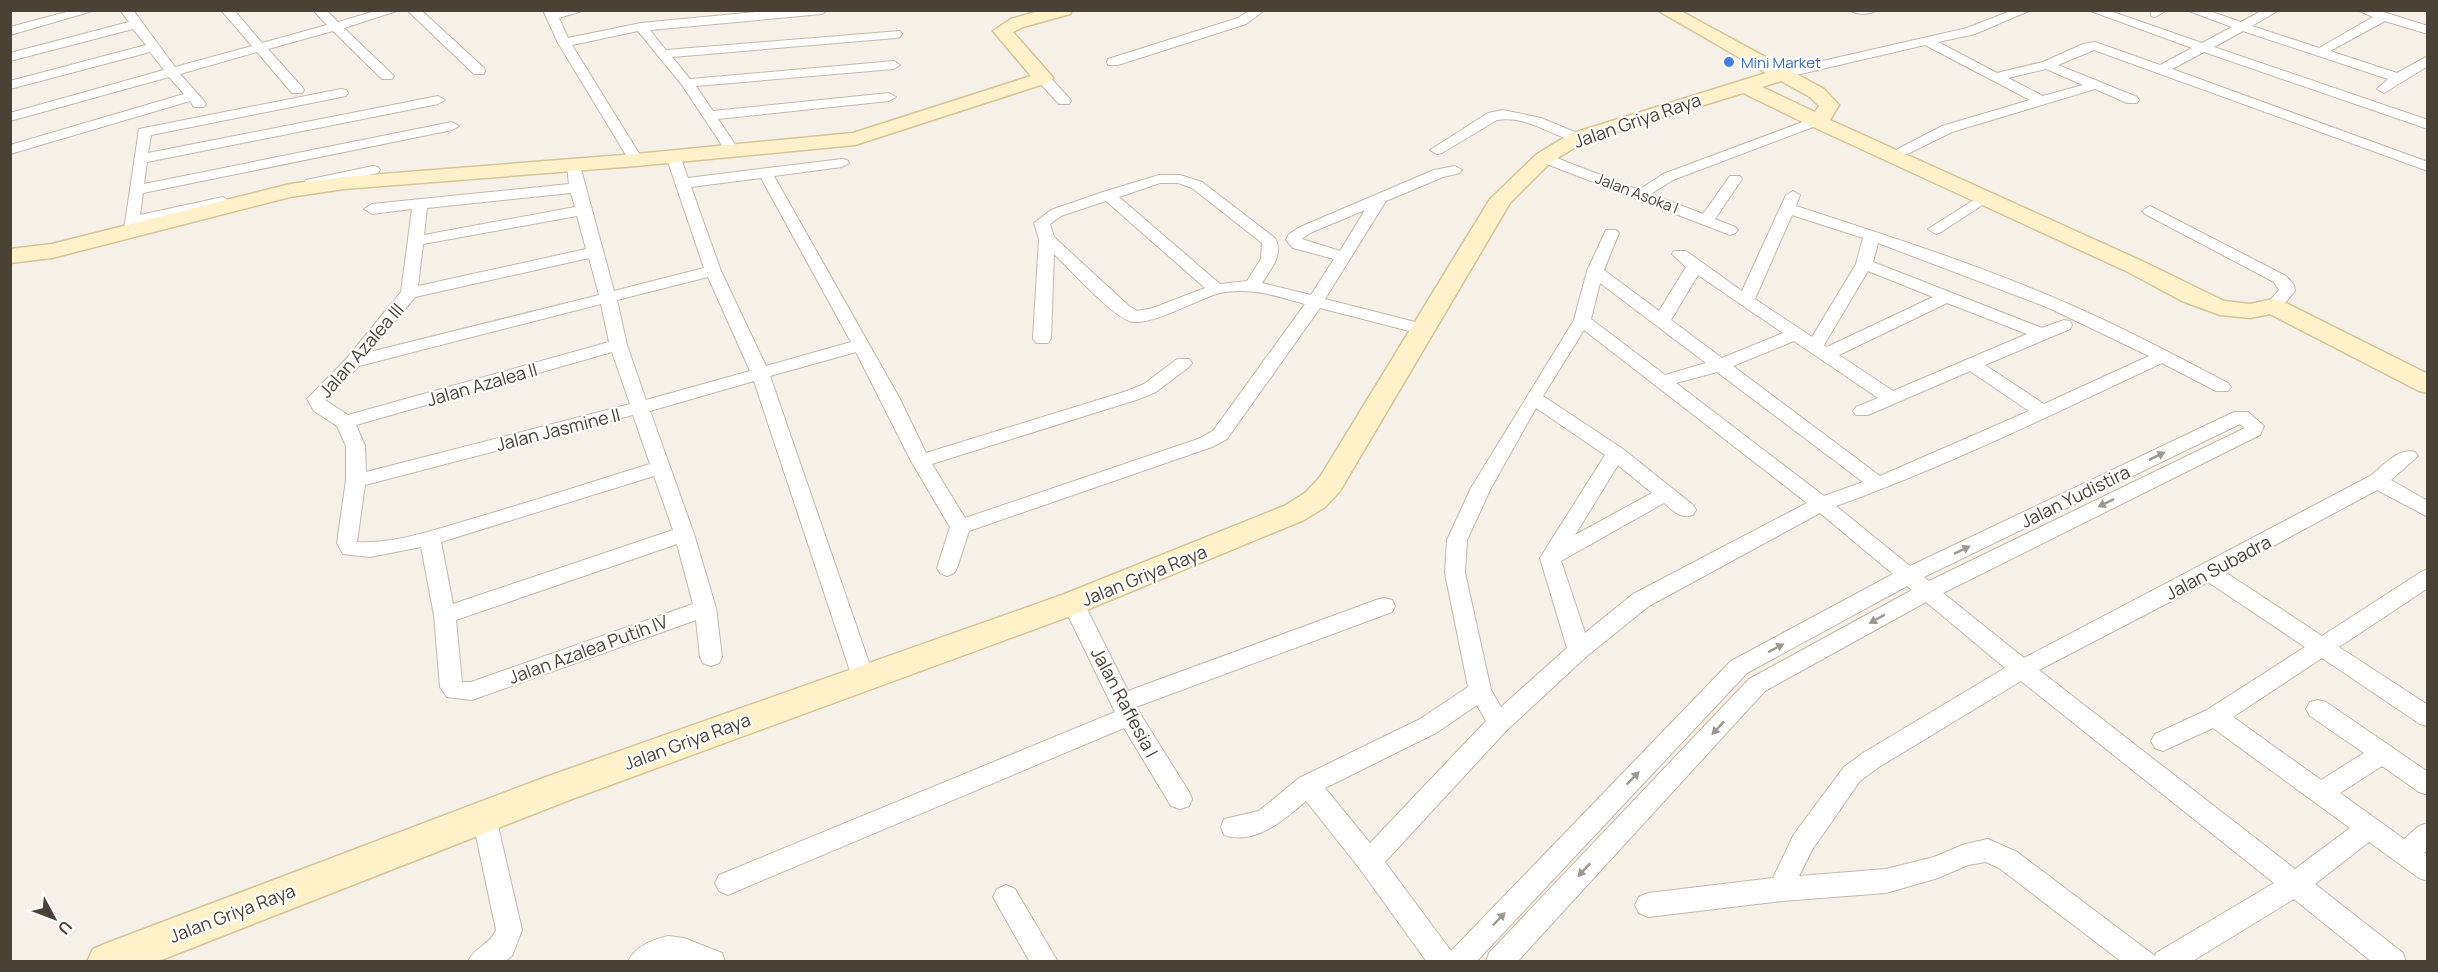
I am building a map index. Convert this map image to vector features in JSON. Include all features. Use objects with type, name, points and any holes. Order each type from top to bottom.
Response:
[{"type":"street","points":[[10,31],[90,10]]},
{"type":"street","points":[[126,10],[171,71],[203,108]]},
{"type":"street","points":[[227,10],[297,90]]},
{"type":"street","points":[[319,10],[387,76]]},
{"type":"street","points":[[10,117],[394,10]]},
{"type":"street","points":[[412,10],[479,71]]},
{"type":"street","points":[[579,10],[551,13],[564,43],[636,160]]},
{"type":"street","points":[[564,43],[640,27],[822,10]]},
{"type":"street","points":[[1064,10],[1017,22],[1002,31],[1064,101]]},
{"type":"street","points":[[1113,62],[1242,21],[1259,10]]},
{"type":"street","points":[[1642,194],[1668,177],[1816,122],[1823,116],[1829,105],[1817,93],[1665,10]]},
{"type":"street","points":[[1856,10],[1871,10]]},
{"type":"street","name":"Jalan Griya Raya","points":[[107,962],[559,788],[863,676],[1073,603],[1294,513],[1316,500],[1346,460],[1421,329],[1501,199],[1544,158],[1577,138],[1743,85],[1971,31],[2025,10]]},
{"type":"street","points":[[2094,10],[2427,125]]},
{"type":"street","points":[[2192,10],[2398,78]]},
{"type":"street","points":[[2163,69],[2273,10]]},
{"type":"street","points":[[2363,10],[2427,30]]},
{"type":"street","points":[[2320,52],[2382,16]]},
{"type":"street","points":[[10,57],[137,24]]},
{"type":"street","points":[[640,27],[687,83],[732,150]]},
{"type":"street","points":[[663,54],[896,34]]},
{"type":"street","points":[[1928,42],[2042,101]]},
{"type":"street","points":[[10,85],[153,46]]},
{"type":"street","points":[[1996,78],[2047,65],[2090,46],[2163,69],[2423,161]]},
{"type":"street","points":[[2384,89],[2427,60]]},
{"type":"street","points":[[687,83],[894,65]]},
{"type":"street","points":[[2047,65],[2132,100]]},
{"type":"street","points":[[132,226],[374,175],[574,165],[855,138],[1043,78]]},
{"type":"street","points":[[1743,85],[1816,122],[1985,197],[2220,308],[2250,311],[2273,306],[2287,291],[2286,285],[2280,279],[2150,211]]},
{"type":"street","points":[[1893,157],[1947,129],[2096,85]]},
{"type":"street","points":[[132,226],[144,132],[341,93]]},
{"type":"street","points":[[10,150],[193,96]]},
{"type":"street","points":[[709,116],[889,97]]},
{"type":"street","points":[[141,159],[438,100]]},
{"type":"street","points":[[1437,150],[1493,116],[1501,114],[1518,116],[1577,138]]},
{"type":"street","points":[[136,190],[452,126]]},
{"type":"street","points":[[673,156],[713,271],[760,372],[863,676]]},
{"type":"street","name":"Jalan Asoka I","points":[[1544,158],[1642,194],[1730,230]]},
{"type":"street","points":[[684,183],[842,163]]},
{"type":"street","points":[[574,165],[577,188],[608,298],[618,345],[662,467],[705,608],[711,657]]},
{"type":"street","points":[[1342,256],[1299,245],[1294,240],[1295,237],[1305,230],[1439,172],[1455,170]]},
{"type":"street","points":[[765,172],[891,399],[921,461],[960,527],[947,568]]},
{"type":"street","points":[[10,256],[52,250],[132,226],[374,175]]},
{"type":"street","points":[[1042,339],[1047,239],[1042,223],[1056,213],[1159,179],[1180,179],[1197,185],[1269,242],[1272,248],[1271,255],[1252,285]]},
{"type":"street","points":[[1707,220],[1735,179]]},
{"type":"street","points":[[372,209],[577,188]]},
{"type":"street","points":[[1108,195],[1216,289]]},
{"type":"street","points":[[960,527],[1217,438],[1316,301],[1342,256],[1381,197]]},
{"type":"street","points":[[1936,228],[1985,197]]},
{"type":"street","points":[[1746,301],[1791,202],[2056,304],[2223,387]]},
{"type":"street","name":"Jalan Azalea III","points":[[420,205],[409,293],[353,362],[316,399],[322,408],[346,422],[358,451],[347,543],[350,549],[362,552],[430,539]]},
{"type":"street","points":[[416,241],[583,210]]},
{"type":"street","points":[[1499,723],[1480,691],[1455,573],[1457,540],[1481,488],[1533,398],[1582,320],[1595,271],[1611,233]]},
{"type":"street","points":[[1821,351],[1864,264],[1872,235]]},
{"type":"street","points":[[1047,239],[1123,309],[1135,317],[1158,312],[1216,289],[1252,285],[1421,329]]},
{"type":"street","points":[[1886,272],[1910,247]]},
{"type":"street","points":[[409,293],[594,252]]},
{"type":"street","points":[[1680,254],[1892,399]]},
{"type":"street","points":[[1864,264],[2041,334]]},
{"type":"street","points":[[1662,321],[1695,266]]},
{"type":"street","points":[[353,362],[713,271]]},
{"type":"street","points":[[1595,271],[1878,484]]},
{"type":"street","points":[[1821,351],[1946,297]]},
{"type":"street","points":[[2273,306],[2427,385]]},
{"type":"street","points":[[1582,320],[1821,504],[2022,669],[2393,962]]},
{"type":"street","points":[[1862,411],[2064,325]]},
{"type":"street","points":[[1663,381],[1721,365],[1796,334]]},
{"type":"street","name":"Jalan Azalea II","points":[[346,422],[618,345]]},
{"type":"street","name":"Jalan Jasmine II","points":[[356,481],[642,407],[861,345]]},
{"type":"street","points":[[1369,861],[1499,723],[1579,650],[1641,600],[1821,504],[1878,484],[2043,412],[2162,356]]},
{"type":"street","points":[[921,461],[1133,395],[1150,388],[1183,363]]},
{"type":"street","points":[[1972,365],[2043,412]]},
{"type":"street","points":[[1533,398],[1616,453],[1686,510]]},
{"type":"street","name":"Jalan Yudistira","points":[[1458,962],[1739,668],[1909,575],[2247,423],[1928,591],[1757,686],[1499,962]]},
{"type":"street","points":[[1579,650],[1550,558],[1616,453]]},
{"type":"street","name":"Jalan Subadra","points":[[1782,889],[1788,871],[1803,842],[1852,774],[1871,760],[2022,669],[2377,481],[2408,456]]},
{"type":"street","points":[[662,467],[430,539],[444,615],[684,534]]},
{"type":"street","points":[[2377,481],[2427,510]]},
{"type":"street","points":[[1550,558],[1665,494]]},
{"type":"street","points":[[2209,572],[2427,717]]},
{"type":"street","points":[[2163,741],[2215,717],[2427,577]]},
{"type":"street","name":"Jalan Raflesia I","points":[[1073,603],[1126,709],[1180,799]]},
{"type":"street","points":[[728,883],[1126,709],[1384,606]]},
{"type":"street","name":"Jalan Azalea Putih IV","points":[[444,615],[451,687],[461,693],[705,608]]},
{"type":"street","points":[[1233,827],[1266,820],[1308,785],[1428,726],[1480,691]]},
{"type":"street","points":[[2318,710],[2427,785]]},
{"type":"street","points":[[2215,717],[2427,870]]},
{"type":"street","points":[[2320,793],[2382,754]]},
{"type":"street","points":[[1308,785],[1369,861],[1443,962]]},
{"type":"street","points":[[482,962],[503,947],[509,930],[496,812]]},
{"type":"street","points":[[2166,962],[2294,885],[2369,828]]},
{"type":"street","points":[[2405,853],[2427,834]]},
{"type":"street","points":[[1648,905],[1782,889],[1886,881],[1938,867],[1965,855],[1988,850],[2007,860],[2144,962]]},
{"type":"street","points":[[1006,897],[1045,962]]},
{"type":"street","points":[[641,962],[660,949],[675,946],[712,962]]},
{"type":"place","name":"Mini Market","points":[[1729,62]]}]
